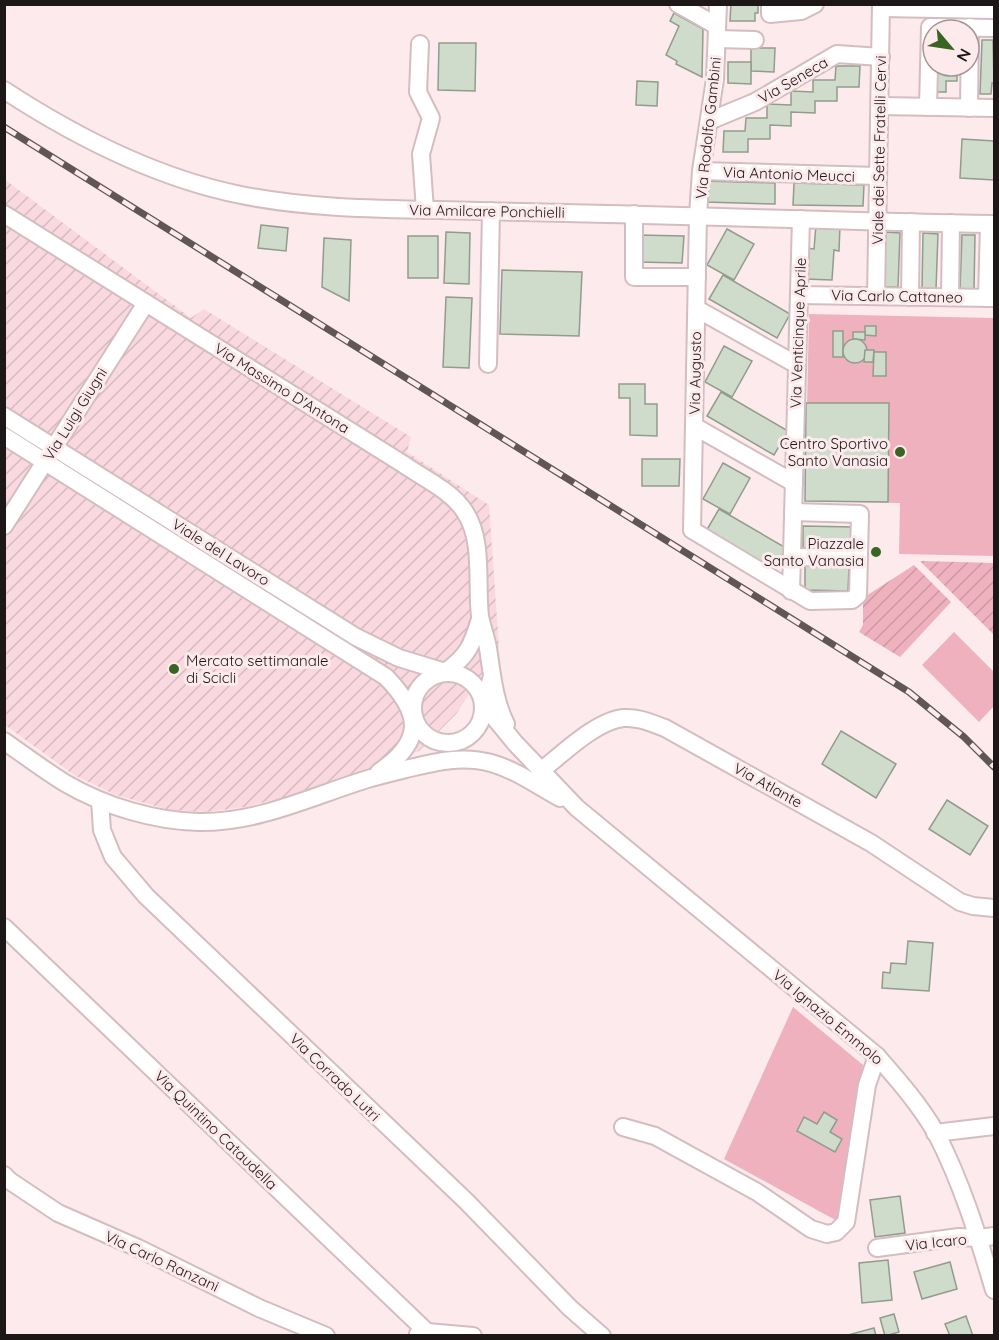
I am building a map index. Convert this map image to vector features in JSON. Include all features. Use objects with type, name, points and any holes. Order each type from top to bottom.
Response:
[{"type":"street","points":[[678,4],[717,33],[755,39]]},
{"type":"street","name":"Via Rodolfo Gambini","points":[[698,215],[700,171],[716,79],[717,4]]},
{"type":"street","points":[[770,4],[770,14],[801,11],[815,4]]},
{"type":"street","points":[[881,6],[994,9]]},
{"type":"street","name":"Viale dei Sette Fratelli Cervi","points":[[876,296],[881,6]]},
{"type":"street","points":[[420,44],[418,92],[431,118],[421,154],[425,210]]},
{"type":"street","name":"Via Seneca","points":[[709,121],[755,102],[837,54],[881,57]]},
{"type":"street","points":[[928,107],[929,78]]},
{"type":"street","points":[[969,78],[969,108]]},
{"type":"street","name":"Via Amilcare Ponchielli","points":[[4,90],[66,128],[113,152],[167,174],[241,195],[329,206],[425,210],[992,224]]},
{"type":"street","points":[[880,106],[994,108]]},
{"type":"street","name":"Via Antonio Meucci","points":[[700,171],[878,176]]},
{"type":"street","points":[[488,364],[491,211]]},
{"type":"street","name":"Via Massimo D'Antona","points":[[4,214],[403,464],[454,499],[465,512],[473,528],[477,552],[480,616]]},
{"type":"street","points":[[634,214],[634,277],[697,277]]},
{"type":"street","name":"Via Augusto","points":[[698,215],[692,530],[791,591]]},
{"type":"street","name":"Via Venticinque Aprile","points":[[791,591],[801,219]]},
{"type":"street","points":[[910,297],[911,222]]},
{"type":"street","points":[[950,297],[951,223]]},
{"type":"street","points":[[991,298],[992,224]]},
{"type":"street","name":"Via Carlo Cattaneo","points":[[799,295],[991,298]]},
{"type":"street","name":"Via Luigi Giugni","points":[[4,526],[146,303]]},
{"type":"street","points":[[697,309],[797,365]]},
{"type":"street","name":"Viale del Lavoro","points":[[4,416],[356,637],[399,658],[445,672]]},
{"type":"street","points":[[694,426],[794,483]]},
{"type":"street","points":[[4,436],[375,668],[398,689],[406,700],[420,731],[431,740],[469,759],[491,763],[511,771],[577,808]]},
{"type":"street","points":[[791,591],[810,602],[852,600],[858,595],[855,558],[860,513],[793,512]]},
{"type":"street","points":[[792,557],[855,558]]},
{"type":"street","points":[[370,778],[394,762],[406,749],[412,734],[414,718],[412,707],[419,688],[426,680],[445,672],[459,662],[469,651],[480,616]]},
{"type":"street","points":[[480,616],[488,646],[497,702],[516,743]]},
{"type":"street","points":[[445,672],[459,674],[471,681],[480,692],[484,705],[577,808]]},
{"type":"street","points":[[4,741],[65,783],[100,801],[169,819],[200,822],[237,819],[313,799],[450,751],[478,727],[483,717],[492,676]]},
{"type":"street","name":"Via Atlante","points":[[542,771],[582,738],[612,720],[625,717],[641,719],[665,728],[871,843],[960,902],[994,908]]},
{"type":"street","name":"Via Corrado Lutri","points":[[100,801],[102,830],[113,857],[146,896],[466,1201],[570,1308],[602,1335]]},
{"type":"street","name":"Via Ignazio Emmolo","points":[[577,808],[877,1056],[908,1092],[935,1133],[987,1237],[994,1290]]},
{"type":"street","name":"Via Quintino Cataudella","points":[[4,927],[421,1334]]},
{"type":"street","points":[[623,1127],[656,1136],[757,1192],[811,1230],[827,1234],[836,1232],[846,1222],[867,1085],[877,1056]]},
{"type":"street","points":[[935,1133],[994,1126]]},
{"type":"street","name":"Via Carlo Ranzani","points":[[4,1175],[58,1213],[138,1248],[259,1308],[326,1335]]},
{"type":"street","name":"Via Icaro","points":[[877,1248],[959,1237],[987,1237]]},
{"type":"street","points":[[421,1334],[473,1335]]},
{"type":"shaded area","points":[[4,179],[191,318],[204,309],[411,437],[407,452],[489,505],[499,647],[457,713],[419,751],[297,794],[245,807],[207,812],[170,810],[116,795],[74,775],[5,725]]},
{"type":"shaded area","name":"Centro Sportivo Santo Vanasia","points":[[809,314],[994,318],[994,556],[899,554],[900,503],[805,501]]},
{"type":"shaded area","points":[[920,561],[994,563],[994,635]]},
{"type":"shaded area","points":[[914,565],[951,602],[900,657],[859,632],[863,625],[863,598]]},
{"type":"shaded area","points":[[954,632],[994,672],[994,706],[979,722],[922,665]]},
{"type":"shaded area","points":[[793,1007],[863,1065],[839,1222],[724,1159]]},
{"type":"building","points":[[731,4],[758,4],[755,21],[730,21]]},
{"type":"building","points":[[674,13],[703,29],[702,77],[676,64],[677,61],[666,55],[679,26],[670,21]]},
{"type":"building","points":[[982,40],[993,40],[994,83],[992,83],[991,94],[980,94]]},
{"type":"building","points":[[439,43],[476,43],[475,91],[438,90]]},
{"type":"building","points":[[751,48],[775,48],[774,72],[751,71]]},
{"type":"building","points":[[728,62],[751,62],[751,84],[728,83]]},
{"type":"building","points":[[836,66],[860,66],[859,87],[837,87],[837,101],[815,101],[815,113],[791,112],[791,126],[770,125],[770,139],[748,139],[748,152],[723,152],[724,131],[745,131],[746,118],[767,118],[767,104],[791,105],[791,91],[813,92],[813,80],[835,80]]},
{"type":"building","points":[[935,78],[957,78],[957,81],[946,81],[946,92],[935,92]]},
{"type":"building","points":[[637,81],[658,82],[657,106],[636,105]]},
{"type":"building","points":[[962,139],[994,141],[994,180],[960,178]]},
{"type":"building","points":[[706,181],[775,183],[775,204],[705,202]]},
{"type":"building","points":[[794,183],[864,185],[863,206],[793,205]]},
{"type":"building","points":[[261,225],[288,228],[286,251],[258,248]]},
{"type":"building","points":[[816,225],[840,226],[839,251],[834,250],[832,280],[805,279],[807,248],[814,249]]},
{"type":"building","points":[[727,229],[754,244],[734,280],[707,265]]},
{"type":"building","points":[[446,232],[470,233],[469,284],[444,283]]},
{"type":"building","points":[[885,232],[900,233],[898,287],[883,287]]},
{"type":"building","points":[[923,233],[938,234],[936,289],[922,288]]},
{"type":"building","points":[[639,235],[684,236],[682,263],[638,262]]},
{"type":"building","points":[[962,235],[975,235],[974,290],[960,289]]},
{"type":"building","points":[[408,236],[438,236],[438,278],[408,278]]},
{"type":"building","points":[[324,238],[351,240],[349,301],[322,287]]},
{"type":"building","points":[[502,270],[582,272],[579,336],[500,334]]},
{"type":"building","points":[[723,275],[790,314],[777,338],[709,299]]},
{"type":"building","points":[[446,297],[472,298],[469,368],[443,367]]},
{"type":"building","points":[[865,326],[876,326],[876,336],[865,335]]},
{"type":"building","points":[[833,331],[843,331],[843,357],[833,357]]},
{"type":"building","points":[[853,332],[865,332],[865,340],[853,339]]},
{"type":"building","points":[[855,339],[863,343],[867,351],[863,359],[855,363],[847,359],[843,351],[847,343]]},
{"type":"building","points":[[724,346],[752,361],[732,397],[705,382]]},
{"type":"building","points":[[865,350],[874,350],[873,362],[864,362]]},
{"type":"building","points":[[874,352],[886,352],[886,376],[873,376]]},
{"type":"building","points":[[619,384],[645,384],[645,404],[657,404],[657,436],[630,435],[630,398],[619,398]]},
{"type":"building","points":[[721,392],[788,431],[774,455],[707,416]]},
{"type":"building","points":[[806,403],[889,403],[888,502],[805,501]]},
{"type":"building","points":[[642,459],[680,459],[679,486],[642,486]]},
{"type":"building","points":[[723,463],[750,478],[730,514],[703,499]]},
{"type":"building","points":[[719,509],[786,548],[773,572],[705,533]]},
{"type":"building","points":[[803,526],[853,527],[852,550],[803,548]]},
{"type":"building","points":[[805,566],[849,567],[848,591],[805,590]]},
{"type":"building","points":[[841,731],[896,764],[876,798],[822,764]]},
{"type":"building","points":[[947,800],[988,826],[970,855],[929,829]]},
{"type":"building","points":[[908,941],[933,943],[929,991],[882,988],[883,972],[890,973],[891,963],[906,964]]},
{"type":"building","points":[[824,1112],[837,1120],[830,1132],[842,1139],[835,1152],[797,1131],[804,1117],[817,1124]]},
{"type":"building","points":[[900,1196],[905,1233],[875,1237],[870,1200]]},
{"type":"building","points":[[888,1260],[892,1300],[862,1303],[859,1263]]},
{"type":"building","points":[[950,1262],[957,1289],[922,1299],[914,1272]]},
{"type":"building","points":[[894,1314],[899,1332],[885,1336],[880,1318]]},
{"type":"building","points":[[966,1316],[973,1336],[950,1336],[945,1324]]},
{"type":"building","points":[[874,1328],[876,1336],[848,1336],[848,1335]]},
{"type":"railway","points":[[4,127],[909,692],[964,737],[994,767]]},
{"type":"place","name":"Centro Sportivo Santo Vanasia","points":[[900,452]]},
{"type":"place","name":"Piazzale Santo Vanasia","points":[[876,552]]},
{"type":"place","name":"Mercato settimanale di Scicli","points":[[174,669]]}]
